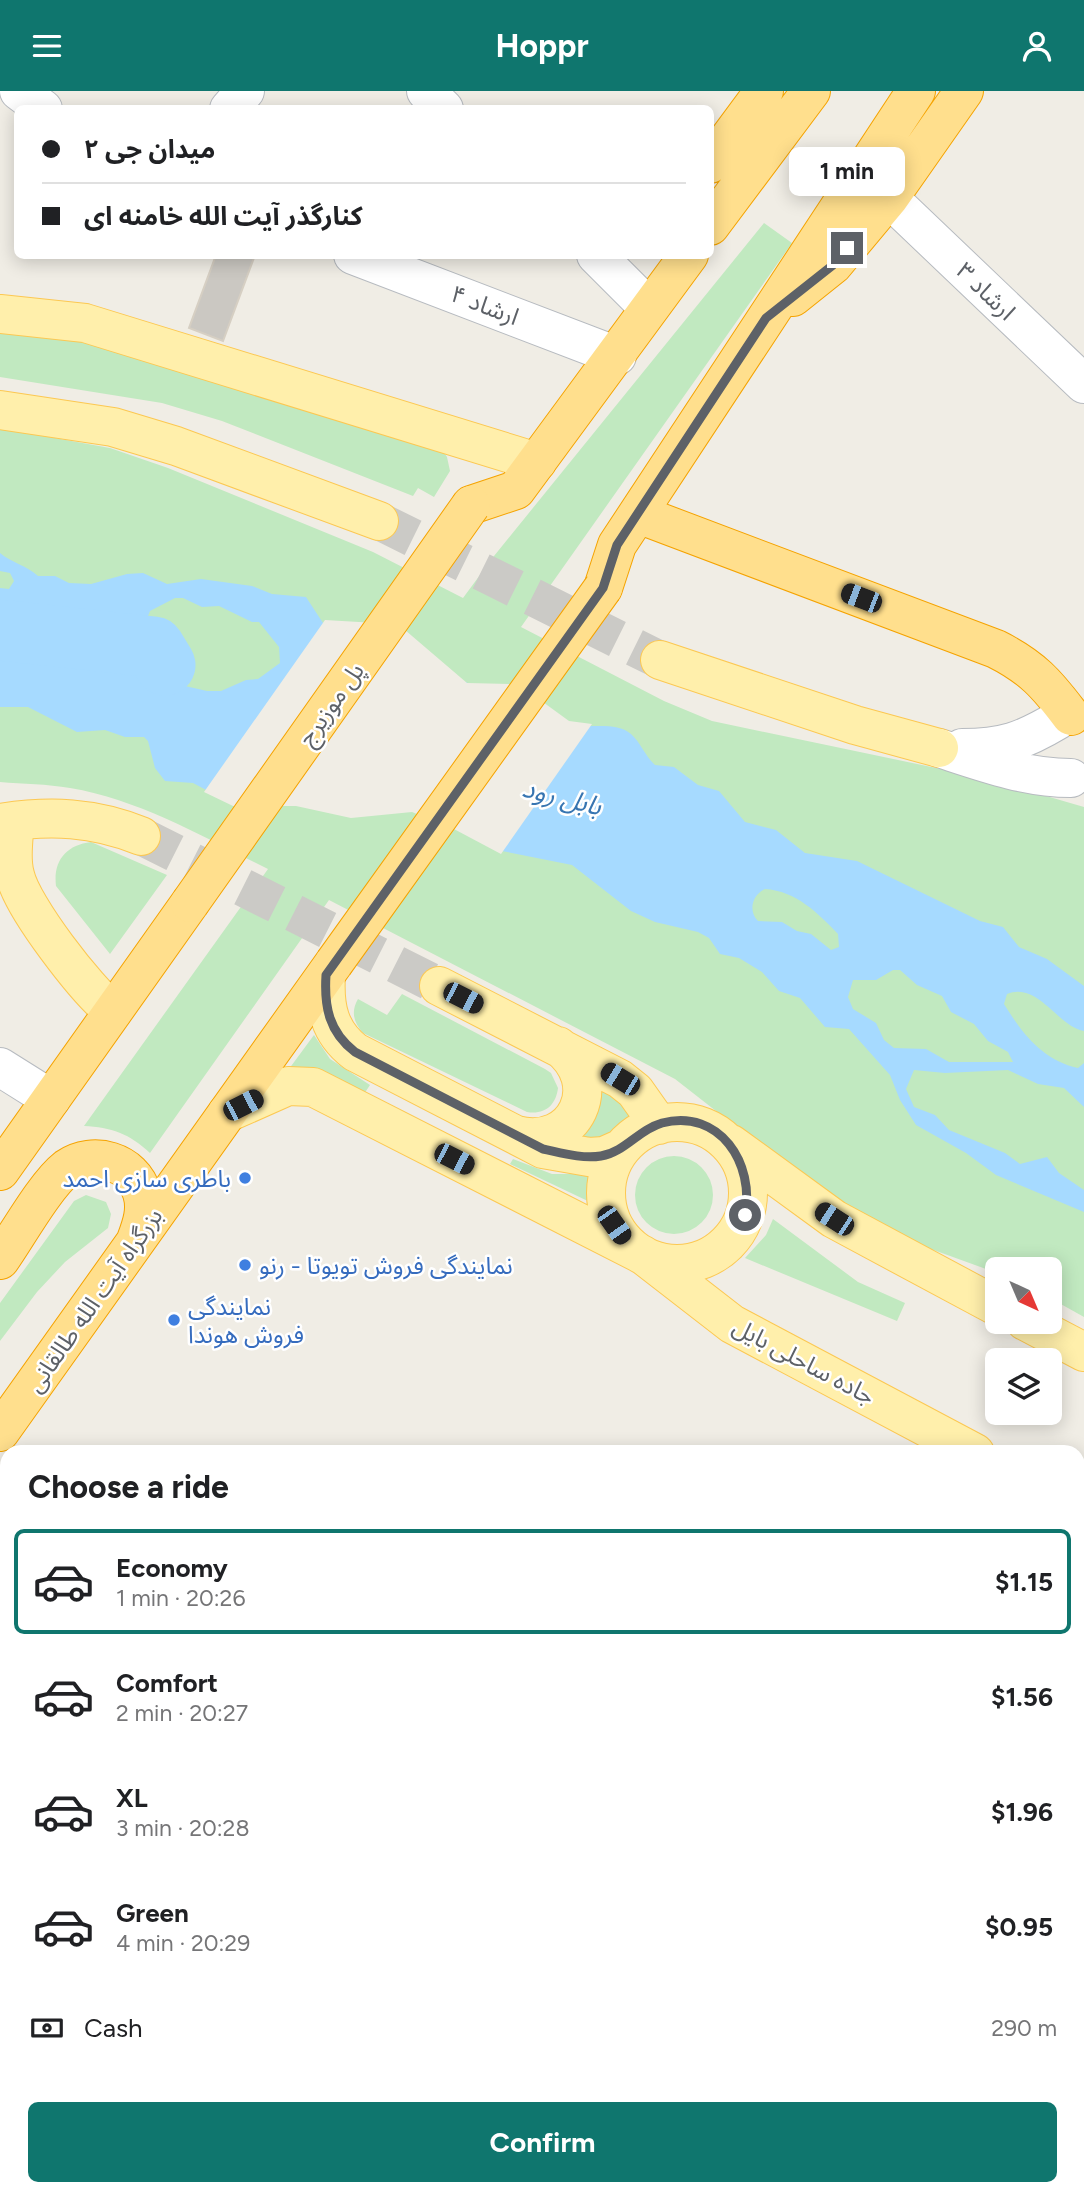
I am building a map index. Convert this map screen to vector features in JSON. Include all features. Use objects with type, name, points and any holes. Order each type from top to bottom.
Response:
[{"type":"highway","points":[[714,159],[764,91]]},
{"type":"highway","points":[[714,221],[811,91]]},
{"type":"highway","points":[[330,969],[603,588],[628,529],[916,91]]},
{"type":"highway","points":[[766,318],[833,265],[889,198],[964,91]]},
{"type":"highway","points":[[527,475],[617,356],[672,275]]},
{"type":"highway","name":"پل موزیرج","points":[[113,1011],[471,505],[527,475]]},
{"type":"highway","points":[[628,529],[996,649],[1022,662],[1044,680],[1071,718]]},
{"type":"highway","name":"بزرگراه آیت الله طالقانی","points":[[0,1432],[330,969]]},
{"type":"highway","points":[[0,1171],[113,1011]]},
{"type":"highway","points":[[0,1260],[59,1175],[74,1164],[89,1160],[119,1165],[131,1174],[140,1187],[145,1210],[136,1242]]},
{"type":"main road","points":[[0,314],[85,323],[527,475]]},
{"type":"main road","points":[[0,410],[113,426],[379,520]]},
{"type":"main road","points":[[660,660],[855,725],[939,748]]},
{"type":"main road","points":[[113,1011],[87,988],[17,884],[7,822],[55,817],[85,820],[141,836]]},
{"type":"main road","points":[[330,969],[327,1014],[344,1043],[355,1052],[543,1149],[573,1155],[604,1156],[622,1148]]},
{"type":"main road","points":[[439,986],[620,1079],[635,1091],[659,1125]]},
{"type":"main road","points":[[514,1134],[529,1138],[544,1137],[570,1123],[578,1110],[583,1096],[578,1066],[558,1046]]},
{"type":"main road","points":[[227,1113],[272,1090],[288,1086],[313,1087],[643,1255],[665,1263],[698,1261],[714,1254],[738,1230],[745,1215],[748,1182],[743,1165],[724,1139]]},
{"type":"main road","points":[[643,1255],[623,1239],[608,1210],[608,1178],[622,1148],[633,1137],[659,1125],[679,1121],[695,1123],[724,1139],[834,1219],[985,1300]]},
{"type":"main road","name":"جاده ساحلی بایل","points":[[643,1255],[739,1328],[960,1445]]},
{"type":"main road","points":[[1050,1334],[1084,1352]]},
{"type":"street","points":[[19,91],[38,105]]},
{"type":"street","points":[[233,105],[245,91]]},
{"type":"street","points":[[426,91],[440,105]]},
{"type":"street","name":"ارشاد ۳","points":[[889,198],[1084,384]]},
{"type":"street","name":"ارشاد ۴","points":[[363,259],[617,356]]},
{"type":"street","points":[[611,259],[672,275]]},
{"type":"street","points":[[939,748],[1004,745],[1023,740],[1071,718]]},
{"type":"street","points":[[1071,718],[1048,731],[1043,746],[1047,761],[1057,772],[1078,776]]},
{"type":"street","points":[[939,748],[1010,771],[1050,778],[1078,776]]},
{"type":"street","points":[[0,1067],[51,1100]]},
{"type":"green space","points":[[764,223],[792,243],[521,627],[664,701],[712,721],[984,778],[1084,807],[1084,1317],[1062,1305],[1062,1257],[985,1257],[985,1269],[895,1236],[789,1168],[675,1079],[329,900],[150,1153],[120,1133],[84,1126],[268,869],[172,821],[122,801],[70,788],[0,782],[0,428],[110,448],[168,468],[373,552],[463,598],[494,556]]},
{"type":"green space","points":[[0,330],[63,336],[443,451],[450,471],[434,497],[418,488],[413,496],[222,421],[162,403],[0,377]]},
{"type":"green space","points":[[91,842],[167,875],[110,954],[56,886],[57,869],[63,856],[75,847]]},
{"type":"green space","points":[[402,994],[551,1073],[558,1088],[552,1104],[539,1112],[527,1112],[363,1033],[354,1016],[358,999],[387,1015]]},
{"type":"green space","points":[[314,1035],[330,1059],[370,1085],[364,1094],[286,1073]]},
{"type":"green space","points":[[590,1074],[638,1121],[606,1143],[565,1140]]},
{"type":"green space","points":[[666,1156],[682,1156],[696,1162],[707,1173],[713,1187],[713,1203],[707,1217],[696,1228],[682,1234],[666,1234],[652,1228],[641,1217],[635,1203],[635,1187],[641,1173],[652,1162]]},
{"type":"green space","points":[[513,1159],[552,1174],[593,1174],[592,1203],[510,1164]]},
{"type":"green space","points":[[86,1195],[106,1202],[111,1214],[108,1228],[65,1262],[37,1292],[0,1341],[0,1303],[74,1201]]},
{"type":"green space","points":[[773,1219],[858,1282],[905,1303],[897,1321],[745,1258],[766,1235]]},
{"type":"water","points":[[0,553],[38,576],[55,576],[69,583],[91,584],[127,574],[143,573],[167,584],[201,579],[252,586],[272,594],[306,597],[323,623],[567,724],[609,726],[624,730],[631,734],[655,765],[674,767],[698,785],[719,791],[745,822],[776,830],[805,853],[857,861],[980,921],[1003,927],[1019,947],[1047,959],[1084,986],[1084,1031],[1074,1028],[1028,994],[1007,994],[1004,1004],[1026,1035],[1044,1052],[1078,1068],[1084,1063],[1084,1107],[1064,1088],[1038,1084],[1008,1070],[945,1073],[914,1070],[906,1089],[914,1107],[935,1115],[949,1130],[1005,1153],[1020,1164],[1047,1157],[1059,1173],[1084,1190],[1084,1212],[996,1175],[966,1153],[916,1125],[900,1100],[890,1075],[849,1029],[825,1027],[800,998],[779,991],[762,972],[739,958],[720,954],[709,938],[698,932],[655,922],[631,911],[572,865],[502,851],[424,811],[297,802],[210,792],[193,783],[165,781],[155,768],[148,741],[144,737],[125,737],[105,730],[77,732],[28,707],[0,707],[0,588],[9,589],[14,581],[10,573],[0,571]],"holes":[[[175,598],[183,598],[202,607],[219,606],[252,622],[259,622],[279,647],[280,663],[258,679],[246,680],[221,691],[185,686],[164,649],[144,626],[150,611]],[[41,617],[54,622],[54,628],[48,631],[36,627]],[[92,623],[102,629],[111,629],[114,637],[101,641],[84,639],[82,628]],[[765,889],[776,891],[806,904],[838,934],[839,947],[831,950],[811,934],[797,931],[782,922],[758,921],[752,908],[757,895]],[[893,970],[900,970],[917,985],[942,996],[951,1012],[974,1024],[988,1041],[1008,1052],[1013,1062],[949,1062],[926,1049],[894,1048],[884,1040],[876,1023],[853,1009],[848,997],[853,980],[876,980]]]},
{"type":"pier","points":[[325,620],[376,623],[405,630],[467,683],[511,684],[536,697],[569,721],[592,724],[501,854],[452,828],[412,812],[351,818],[296,806],[233,806],[204,792]]},
{"type":"building","points":[[215,259],[254,259],[223,341],[189,328]]},
{"type":"waterway","name":"بابل رود","points":[[0,630],[154,647],[165,665]]},
{"type":"tunnel","points":[[379,521],[660,660]]},
{"type":"tunnel","points":[[141,836],[439,986]]},
{"type":"place","name":"باطری سازی احمد","points":[[245,1178]]},
{"type":"place","name":"نمایندگی فروش تویوتا - رنو","points":[[245,1265]]},
{"type":"place","name":"نمایندگی فروش هوندا","points":[[174,1320]]},
{"type":"route","points":[[745,1215],[748,1182],[743,1165],[735,1151],[710,1129],[695,1123],[663,1123],[647,1129],[633,1137],[622,1148],[604,1156],[589,1157],[543,1149],[355,1052],[335,1031],[327,1014],[324,999],[326,975],[603,588],[617,545],[766,318],[833,265],[847,248]]}]
